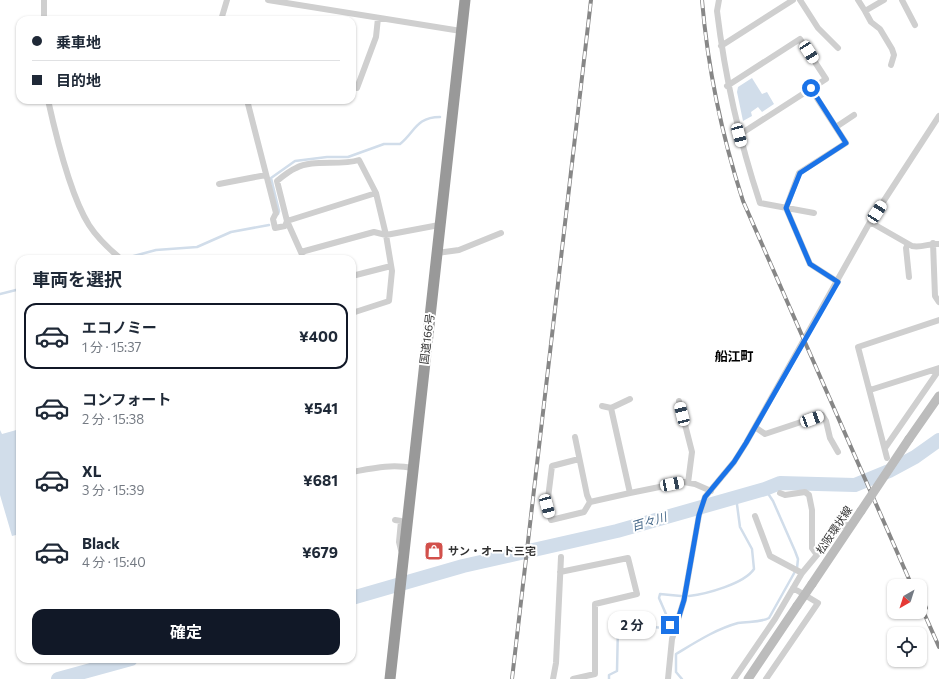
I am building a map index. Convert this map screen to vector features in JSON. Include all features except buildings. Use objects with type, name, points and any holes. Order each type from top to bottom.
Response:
[{"type":"highway","name":"国道166号","points":[[390,679],[464,0]]},
{"type":"main road","name":"松阪環状線","points":[[748,679],[939,396]]},
{"type":"street","points":[[44,0],[44,16]]},
{"type":"street","points":[[222,16],[227,0]]},
{"type":"street","points":[[268,0],[298,2],[378,18],[461,31]]},
{"type":"street","points":[[725,0],[719,2],[717,11],[721,46],[739,135],[760,203],[814,213]]},
{"type":"street","points":[[721,46],[793,0]]},
{"type":"street","points":[[800,0],[818,28],[838,48]]},
{"type":"street","points":[[858,0],[871,22],[880,29],[892,49],[894,55],[891,65]]},
{"type":"street","points":[[865,11],[884,0]]},
{"type":"street","points":[[902,0],[915,25]]},
{"type":"street","points":[[356,88],[376,37],[378,18]]},
{"type":"street","points":[[728,86],[800,39],[826,79],[739,135]]},
{"type":"street","points":[[811,88],[846,143],[800,173],[786,208],[810,264],[838,282]]},
{"type":"street","points":[[49,104],[62,154],[84,216],[101,241],[117,255]]},
{"type":"street","points":[[248,104],[276,213],[273,219],[275,228],[285,226],[287,221],[376,193]]},
{"type":"street","points":[[836,127],[854,115]]},
{"type":"street","points":[[668,679],[672,639],[670,625],[684,600],[699,515],[704,500],[734,462],[838,282],[870,222],[939,116]]},
{"type":"street","points":[[302,255],[287,221],[277,180],[296,167],[319,163],[347,164],[359,160],[376,193],[386,235],[391,266],[388,301],[356,312]]},
{"type":"street","points":[[219,184],[266,175]]},
{"type":"street","points":[[870,222],[908,244],[919,248],[936,244],[935,296],[939,302]]},
{"type":"street","points":[[301,252],[374,232],[386,235],[439,226]]},
{"type":"street","points":[[437,253],[459,250],[501,233]]},
{"type":"street","points":[[908,244],[906,248],[909,277]]},
{"type":"street","points":[[356,275],[391,266]]},
{"type":"street","points":[[887,458],[858,347],[939,320]]},
{"type":"street","points":[[870,390],[939,369]]},
{"type":"street","points":[[884,448],[939,369]]},
{"type":"street","points":[[602,406],[611,408],[630,400]]},
{"type":"street","points":[[679,401],[692,452],[688,483]]},
{"type":"street","points":[[611,408],[630,493]]},
{"type":"street","points":[[754,427],[765,434],[822,415],[826,421],[830,438],[838,452]]},
{"type":"street","points":[[575,437],[587,495],[590,502]]},
{"type":"street","points":[[579,459],[552,466],[547,506],[551,520],[584,512],[590,502],[684,482],[711,491]]},
{"type":"street","points":[[356,471],[382,465],[398,465],[413,468]]},
{"type":"street","points":[[780,493],[785,495],[805,492],[809,495],[812,510],[812,548],[817,554]]},
{"type":"street","points":[[754,516],[770,556],[801,572]]},
{"type":"street","points":[[395,520],[401,521],[399,542],[404,560]]},
{"type":"street","points":[[734,679],[744,666],[793,588],[801,572],[841,526],[853,524]]},
{"type":"street","points":[[553,679],[556,663],[561,557]]},
{"type":"street","points":[[560,572],[628,558],[637,594],[595,604],[595,674],[573,679]]},
{"type":"street","points":[[766,679],[818,603],[793,588]]},
{"type":"shaded area","points":[[752,78],[762,94],[767,92],[774,104],[762,112],[758,107],[751,112],[752,116],[743,121],[737,92],[738,87]]},
{"type":"shaded area","points":[[0,430],[2,434],[16,430],[16,535],[12,536],[0,495]]},
{"type":"waterway","points":[[278,214],[279,211],[271,178],[295,161],[327,157],[348,157],[384,144],[400,144],[421,122],[440,117]]},
{"type":"waterway","points":[[137,255],[156,250],[197,247],[231,232],[269,225]]},
{"type":"waterway","points":[[0,294],[16,290]]},
{"type":"waterway","name":"百々川","points":[[356,597],[463,566],[617,531],[765,489],[780,483],[855,485],[889,471],[915,457],[939,440]]},
{"type":"waterway","points":[[682,679],[676,672],[676,654],[706,636],[722,629],[738,623],[761,621],[769,618],[797,568],[798,559],[795,551],[773,501],[765,489]]},
{"type":"waterway","points":[[689,596],[714,591],[734,584],[754,569],[752,549],[740,527],[736,497]]},
{"type":"waterway","points":[[609,679],[609,675],[617,671],[618,625],[667,628],[669,621],[659,598],[660,594],[681,596]]},
{"type":"waterway","name":"百々川","points":[[58,679],[116,663]]},
{"type":"railway","points":[[512,679],[591,0]]},
{"type":"railway","points":[[702,0],[716,102],[728,151],[743,201],[909,579]]},
{"type":"railway","points":[[927,619],[939,647]]},
{"type":"place","name":"サン・オート三宅","points":[[434,551]]},
{"type":"district","name":"船江町","points":[[734,356]]},
{"type":"route","points":[[670,625],[676,626],[684,600],[699,515],[705,497],[716,486],[746,443],[838,282],[810,264],[788,216],[786,208],[800,173],[846,143],[811,88]]}]
